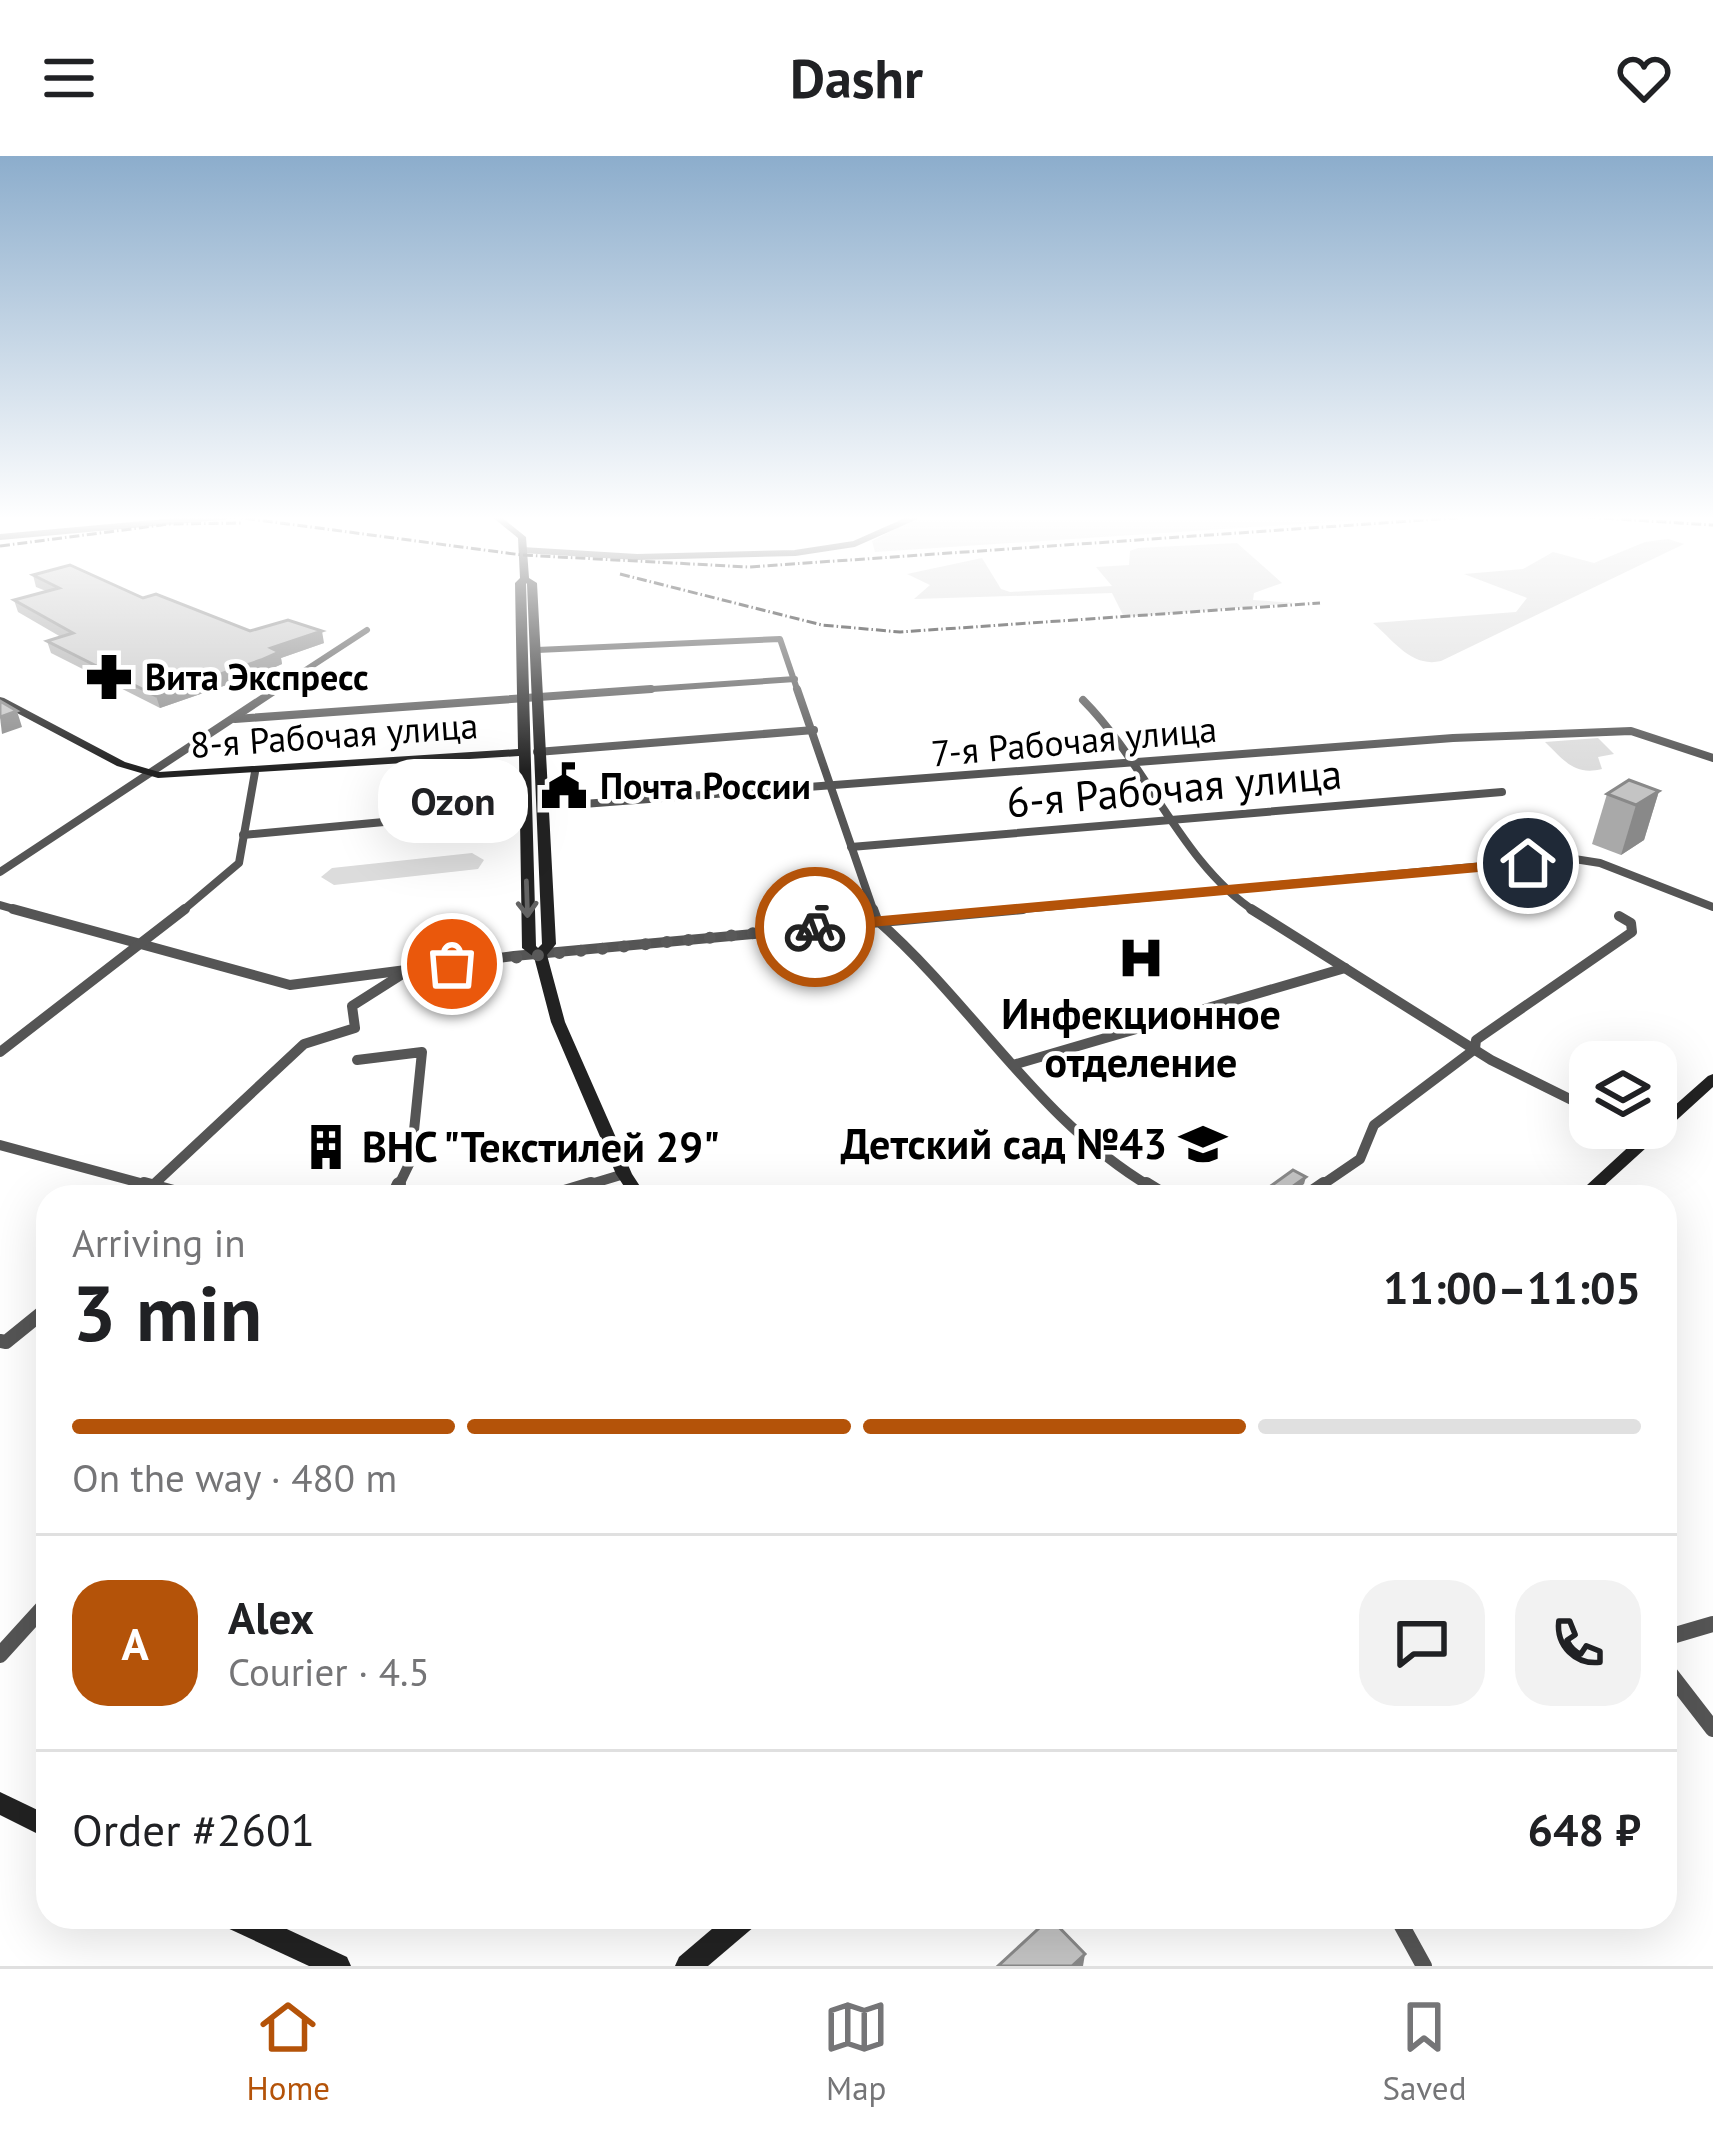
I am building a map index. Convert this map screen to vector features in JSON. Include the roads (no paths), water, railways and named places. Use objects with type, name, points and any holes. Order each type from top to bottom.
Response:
[{"type":"street","points":[[520,600],[528,946],[540,955],[550,1003],[631,1185]]},
{"type":"street","points":[[533,600],[549,946],[540,955]]},
{"type":"street","points":[[0,872],[367,630]]},
{"type":"street","points":[[537,650],[780,639],[877,920],[911,948],[1098,1154],[1148,1185]]},
{"type":"street","points":[[235,718],[795,679]]},
{"type":"street","points":[[0,700],[121,764],[148,773]]},
{"type":"street","points":[[1083,700],[1136,764],[1225,892],[1475,1049],[1569,1098]]},
{"type":"street","name":"8-я Рабочая улица","points":[[148,773],[255,772],[814,730]]},
{"type":"street","name":"7-я Рабочая улица","points":[[544,807],[1453,738],[1608,731],[1630,731],[1713,758]]},
{"type":"street","points":[[0,1052],[236,866],[255,772]]},
{"type":"street","name":"6-я Рабочая улица","points":[[850,847],[1502,792]]},
{"type":"street","points":[[243,835],[525,809]]},
{"type":"street","points":[[0,905],[290,985],[877,920],[1579,859],[1713,907]]},
{"type":"street","points":[[1322,1185],[1360,1159],[1374,1125],[1475,1049],[1477,1040],[1632,932],[1631,923],[1619,916]]},
{"type":"street","points":[[1013,1065],[1346,968]]},
{"type":"street","points":[[153,1185],[304,1044],[355,1028],[352,1006],[408,971]]},
{"type":"street","points":[[357,1060],[422,1052],[411,1160],[398,1185]]},
{"type":"street","points":[[1677,1112],[1713,1079]]},
{"type":"street","points":[[0,1145],[148,1185]]},
{"type":"street","points":[[1595,1185],[1636,1149]]},
{"type":"street","points":[[588,1185],[624,1174]]},
{"type":"street","points":[[0,1341],[6,1342],[36,1318]]},
{"type":"street","points":[[0,1655],[36,1615]]},
{"type":"street","points":[[1677,1634],[1713,1624]]},
{"type":"street","points":[[1677,1682],[1713,1729]]},
{"type":"street","points":[[0,1803],[36,1821]]},
{"type":"street","points":[[258,1929],[338,1966]]},
{"type":"street","points":[[688,1966],[732,1929]]},
{"type":"street","points":[[1404,1929],[1424,1966]]},
{"type":"railway","points":[[725,600],[822,625],[900,632],[1320,603]]},
{"type":"place","name":"Вита Экспресс","points":[[109,677]]},
{"type":"place","name":"Почта России","points":[[564,786]]},
{"type":"place","name":"Инфекционное отделение","points":[[1141,958]]},
{"type":"place","name":"Ozon","points":[[452,964]]},
{"type":"place","name":"Детский сад №43","points":[[1203,1144]]},
{"type":"place","name":"ВНС \"Текстилей 29\"","points":[[326,1147]]}]
